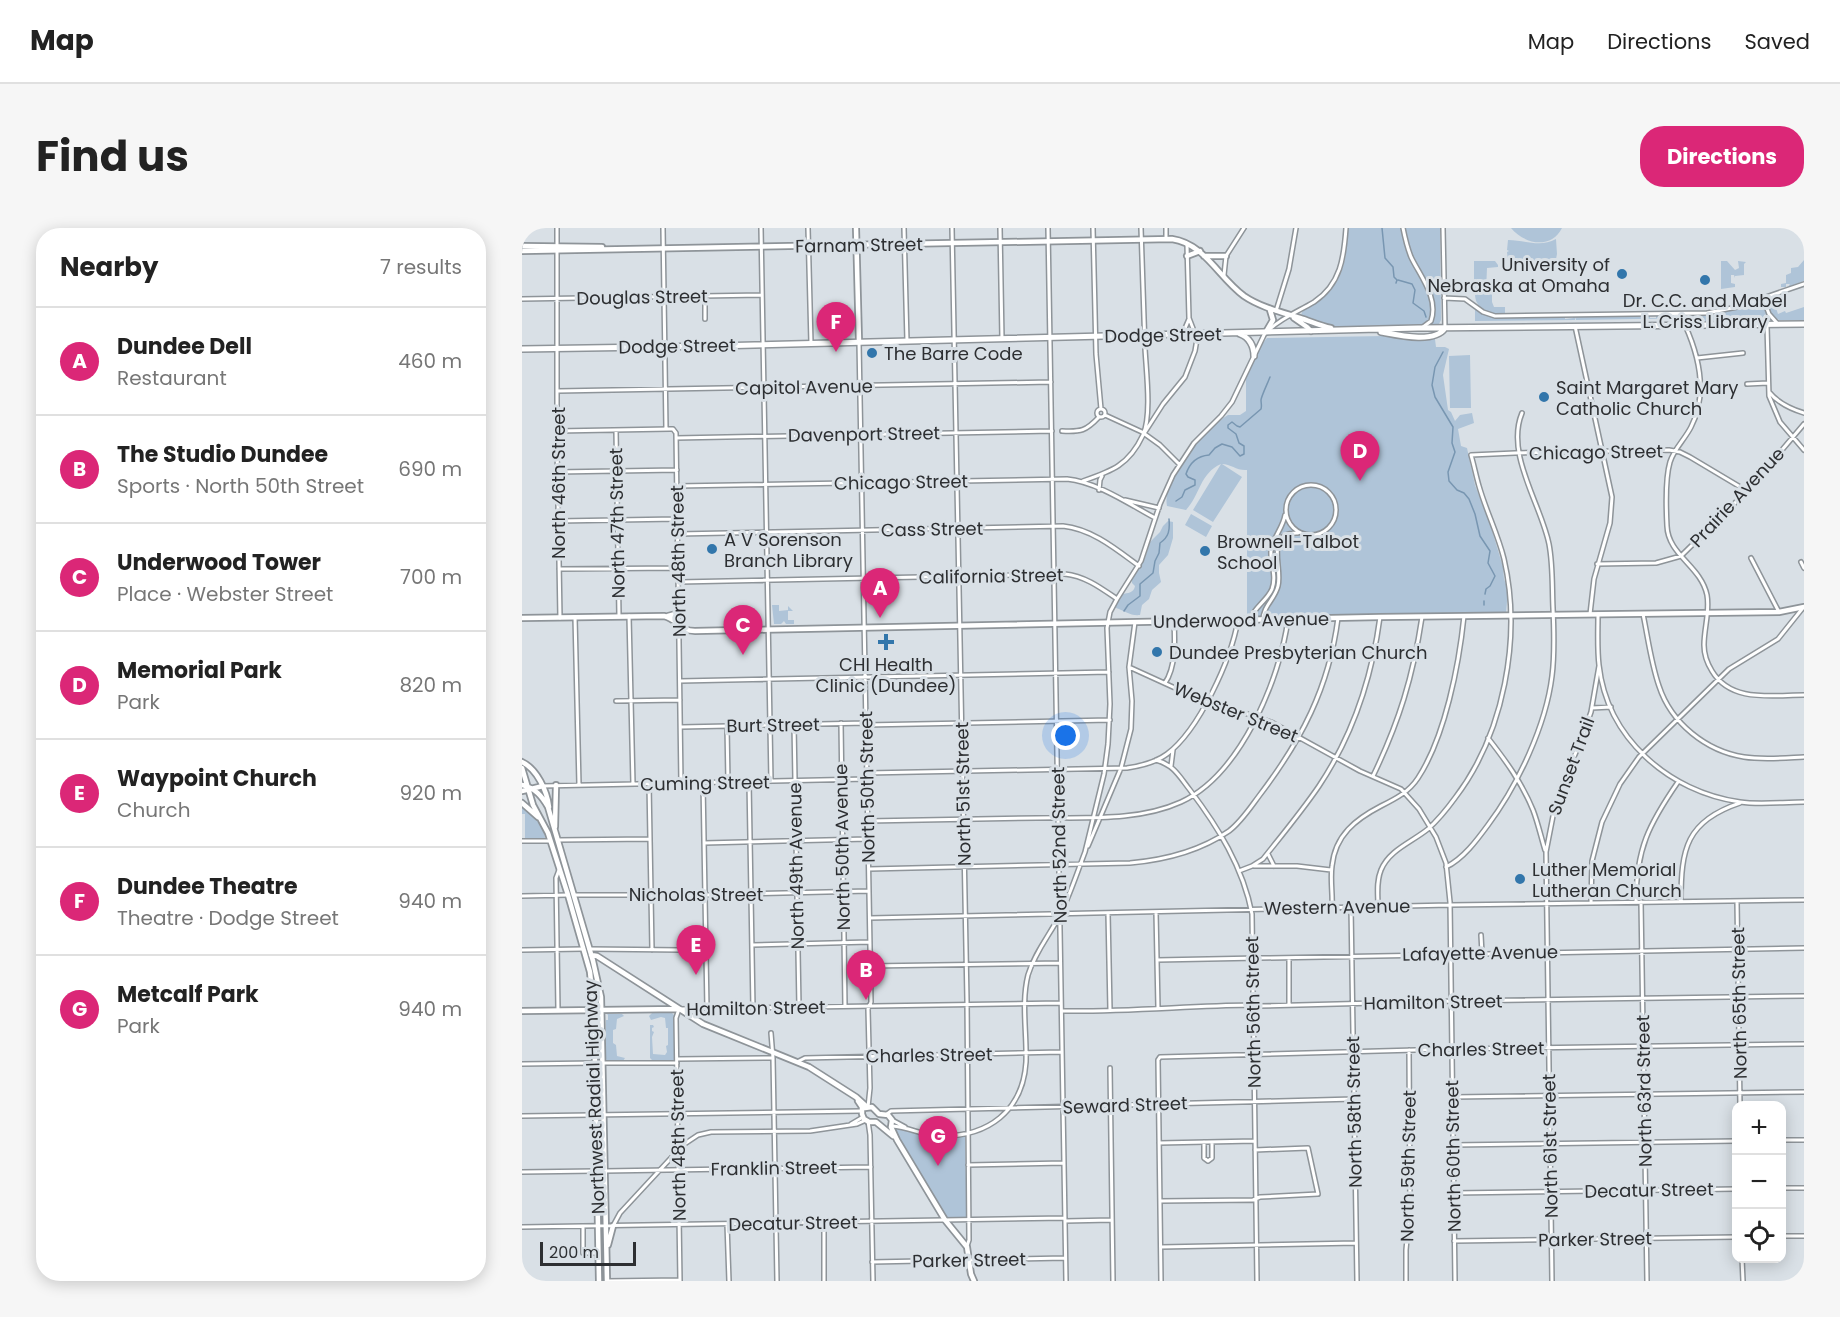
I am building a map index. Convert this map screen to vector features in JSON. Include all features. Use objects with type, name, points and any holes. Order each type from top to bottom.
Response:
[{"type":"highway","name":"Dodge Street","points":[[522,349],[1418,328],[1804,324]]},
{"type":"highway","points":[[1371,330],[1405,336],[1428,336],[1438,335],[1445,328]]},
{"type":"highway","points":[[1235,333],[1250,341],[1254,356]]},
{"type":"main road","points":[[856,228],[859,342]]},
{"type":"main road","name":"Farnam Street","points":[[522,249],[857,246],[1166,238],[1187,242],[1200,251],[1242,294],[1265,307],[1341,331]]},
{"type":"main road","points":[[1187,256],[1200,251]]},
{"type":"main road","points":[[1204,256],[1226,256]]},
{"type":"main road","points":[[1265,307],[1273,316],[1266,332]]},
{"type":"main road","name":"Farnam Street","points":[[1289,315],[1311,332]]},
{"type":"main road","name":"Underwood Avenue","points":[[679,626],[692,631],[768,630],[1380,617],[1779,612],[1804,607]]},
{"type":"main road","points":[[522,618],[668,616],[679,613]]},
{"type":"main road","points":[[668,616],[679,626]]},
{"type":"main road","points":[[522,762],[543,786],[550,813]]},
{"type":"main road","points":[[522,768],[530,788]]},
{"type":"main road","points":[[522,784],[530,788]]},
{"type":"main road","name":"Cuming Street","points":[[522,791],[543,786]]},
{"type":"main road","points":[[555,832],[556,786]]},
{"type":"main road","name":"Northwest Radial Highway","points":[[530,788],[544,800],[550,813],[571,895],[600,990],[607,1281]]},
{"type":"main road","name":"Northwest Radial Highway","points":[[530,788],[533,805],[551,841],[559,868],[571,895]]},
{"type":"main road","points":[[522,802],[542,821]]},
{"type":"main road","points":[[588,951],[717,1031],[773,1055],[811,1068],[851,1094],[866,1113],[897,1140]]},
{"type":"main road","name":"Northwest Radial Highway","points":[[588,951],[594,1011],[597,1281]]},
{"type":"main road","name":"Hamilton Street","points":[[522,1011],[679,1009]]},
{"type":"main road","points":[[866,1113],[885,1115],[891,1123],[897,1140],[945,1220],[967,1247],[972,1281]]},
{"type":"main road","points":[[885,1129],[891,1123]]},
{"type":"main road","points":[[606,1257],[613,1226]]},
{"type":"street","name":"North 46th Street","points":[[557,228],[557,472],[560,618]]},
{"type":"street","points":[[663,228],[666,429]]},
{"type":"street","points":[[760,228],[771,781]]},
{"type":"street","points":[[808,228],[811,343]]},
{"type":"street","points":[[904,228],[907,341]]},
{"type":"street","name":"North 51st Street","points":[[952,228],[966,964],[969,1220],[967,1247]]},
{"type":"street","points":[[1000,228],[1002,339]]},
{"type":"street","name":"North 52nd Street","points":[[1048,228],[1066,1281]]},
{"type":"street","points":[[1093,228],[1095,336],[1101,409],[1098,411],[1099,417]]},
{"type":"street","points":[[1141,228],[1148,398],[1144,433]]},
{"type":"street","points":[[1166,228],[1166,238]]},
{"type":"street","points":[[1224,276],[1226,256],[1244,228]]},
{"type":"street","points":[[1276,311],[1289,269],[1296,228]]},
{"type":"street","points":[[1085,852],[1105,768],[1110,720],[1107,623],[1110,612],[1139,566],[1159,508],[1179,464],[1194,443],[1232,402],[1266,332],[1289,315],[1321,297],[1335,280],[1344,259],[1346,228]]},
{"type":"street","points":[[1403,228],[1408,250],[1427,288],[1433,306],[1431,321],[1424,327],[1418,328]]},
{"type":"street","points":[[1443,228],[1445,328]]},
{"type":"street","points":[[1082,482],[1102,476],[1128,458],[1163,404],[1185,377],[1197,339],[1189,318],[1187,242]]},
{"type":"street","points":[[1444,298],[1463,299],[1483,312],[1495,316],[1711,313],[1732,309],[1804,284]]},
{"type":"street","name":"Douglas Street","points":[[522,299],[762,295]]},
{"type":"street","points":[[705,296],[705,319]]},
{"type":"street","points":[[1763,298],[1769,315],[1779,324]]},
{"type":"street","points":[[1182,335],[1189,318]]},
{"type":"street","points":[[1767,324],[1768,390],[1777,417],[1804,450]]},
{"type":"street","points":[[1685,325],[1697,358],[1700,384],[1697,412],[1671,460],[1667,526],[1671,542],[1703,582],[1708,613],[1704,639],[1705,655],[1710,669],[1732,690],[1748,695],[1804,695]]},
{"type":"street","points":[[1575,326],[1611,489],[1612,507],[1610,523],[1597,564],[1590,614]]},
{"type":"street","name":"North 50th Street","points":[[859,342],[870,918],[870,1088],[866,1113],[870,1135],[873,1281]]},
{"type":"street","points":[[1697,358],[1743,353]]},
{"type":"street","name":"Capitol Avenue","points":[[558,391],[1051,382]]},
{"type":"street","points":[[1747,384],[1768,383]]},
{"type":"street","points":[[1768,390],[1782,403],[1804,413]]},
{"type":"street","points":[[1101,409],[1106,415],[1144,433],[1179,464]]},
{"type":"street","points":[[1446,867],[1466,851],[1481,834],[1505,800],[1539,729],[1548,700],[1554,662],[1552,567],[1548,541],[1519,453],[1518,425],[1522,413]]},
{"type":"street","points":[[1062,431],[1083,430],[1099,417],[1106,415]]},
{"type":"street","points":[[1792,438],[1804,424]]},
{"type":"street","points":[[558,431],[666,429],[674,430],[676,438]]},
{"type":"street","name":"North 47th Street","points":[[616,430],[619,616]]},
{"type":"street","name":"Davenport Street","points":[[676,438],[1052,431]]},
{"type":"street","name":"North 48th Street","points":[[676,438],[681,783]]},
{"type":"street","name":"Prairie Avenue","points":[[1681,556],[1747,491],[1792,438]]},
{"type":"street","name":"Chicago Street","points":[[1510,615],[1504,557],[1479,488],[1471,455],[1675,451],[1747,491]]},
{"type":"street","points":[[557,472],[677,470]]},
{"type":"street","points":[[1100,490],[1099,483],[1102,476]]},
{"type":"street","name":"Chicago Street","points":[[677,486],[1053,479],[1082,482],[1120,499],[1155,519]]},
{"type":"street","points":[[1250,620],[1252,614],[1266,599],[1273,585],[1275,574],[1272,548],[1282,527],[1288,498],[1300,487],[1316,486],[1330,494],[1336,510],[1330,525],[1324,531],[1308,535],[1294,533],[1287,535],[1278,545],[1276,553],[1279,584],[1274,597],[1263,611],[1263,620]]},
{"type":"street","name":"Chicago Street","points":[[1120,499],[1159,508]]},
{"type":"street","points":[[1286,513],[1291,526],[1301,533]]},
{"type":"street","points":[[558,521],[677,519]]},
{"type":"street","name":"Cass Street","points":[[678,534],[1070,527],[1085,531],[1139,566]]},
{"type":"street","points":[[1597,564],[1656,563],[1681,556]]},
{"type":"street","points":[[1751,558],[1779,612]]},
{"type":"street","points":[[1801,562],[1804,568]]},
{"type":"street","points":[[559,569],[678,568]]},
{"type":"street","name":"California Street","points":[[679,582],[1069,574],[1096,585],[1117,599]]},
{"type":"street","points":[[1591,903],[1592,861],[1602,822],[1620,784],[1642,754],[1678,719],[1737,664],[1778,639],[1804,607]]},
{"type":"street","points":[[1598,614],[1599,666],[1605,692],[1624,732],[1642,754],[1678,782],[1705,794],[1742,802],[1804,802]]},
{"type":"street","points":[[1643,614],[1659,687],[1667,704],[1678,719],[1701,741],[1732,754],[1754,758],[1804,758]]},
{"type":"street","points":[[1378,906],[1378,879],[1385,862],[1394,852],[1431,826],[1454,800],[1467,781],[1488,738],[1507,672],[1510,615]]},
{"type":"street","name":"North 47th Street","points":[[629,616],[633,784]]},
{"type":"street","points":[[1332,908],[1332,870],[1336,848],[1341,837],[1365,814],[1405,792],[1423,769],[1443,719],[1458,663],[1464,616]]},
{"type":"street","points":[[575,617],[579,785]]},
{"type":"street","points":[[1239,871],[1263,859],[1314,793],[1336,757],[1364,694],[1374,656],[1380,617]]},
{"type":"street","points":[[1373,776],[1407,694],[1422,617]]},
{"type":"street","points":[[869,869],[1080,865],[1154,861],[1188,851],[1221,836],[1234,827],[1254,803],[1280,769],[1300,736],[1324,683],[1335,643],[1338,618]]},
{"type":"street","points":[[868,821],[1094,817],[1157,811],[1173,805],[1193,795],[1214,777],[1244,740],[1257,716],[1278,665],[1288,619]]},
{"type":"street","points":[[867,773],[1121,768],[1156,760],[1173,748],[1208,701],[1225,664],[1238,620]]},
{"type":"street","points":[[895,1111],[891,1113],[891,1123],[936,1136],[967,1134],[992,1125],[1010,1108],[1023,1081],[1026,1053],[1025,1003],[1032,963],[1060,915],[1121,768],[1131,729],[1130,667],[1135,622]]},
{"type":"street","points":[[1165,683],[1172,662],[1174,622]]},
{"type":"street","name":"Sunset Trail","points":[[1546,903],[1548,837],[1561,788],[1592,708],[1599,666]]},
{"type":"street","name":"Webster Street","points":[[1130,667],[1208,701],[1257,716],[1300,736],[1405,792]]},
{"type":"street","points":[[680,681],[1109,672]]},
{"type":"street","points":[[616,701],[680,700]]},
{"type":"street","points":[[1592,708],[1611,707]]},
{"type":"street","name":"Burt Street","points":[[681,727],[1110,720]]},
{"type":"street","name":"North 50th Avenue","points":[[841,723],[845,1006]]},
{"type":"street","name":"North 49th Avenue","points":[[794,724],[799,1007]]},
{"type":"street","points":[[728,726],[728,782]]},
{"type":"street","points":[[1488,738],[1517,777],[1533,810],[1546,852]]},
{"type":"street","points":[[1156,760],[1172,766],[1173,748]]},
{"type":"street","name":"North 56th Street","points":[[1172,766],[1221,836],[1239,871],[1251,910],[1257,1281]]},
{"type":"street","name":"Cuming Street","points":[[543,786],[867,779]]},
{"type":"street","points":[[749,782],[753,1008]]},
{"type":"street","points":[[1636,902],[1637,870],[1644,840],[1678,782]]},
{"type":"street","points":[[703,783],[707,1009]]},
{"type":"street","points":[[649,784],[652,950]]},
{"type":"street","name":"North 60th Street","points":[[1405,792],[1431,826],[1440,847],[1446,867],[1450,904],[1455,1281]]},
{"type":"street","points":[[1681,902],[1682,863],[1692,837],[1712,816],[1742,802]]},
{"type":"street","points":[[1541,837],[1548,837]]},
{"type":"street","points":[[558,840],[650,839]]},
{"type":"street","points":[[704,843],[868,839]]},
{"type":"street","points":[[522,841],[551,841]]},
{"type":"street","points":[[1268,852],[1274,866]]},
{"type":"street","points":[[1252,866],[1332,870]]},
{"type":"street","points":[[558,1011],[556,878],[559,868]]},
{"type":"street","name":"Nicholas Street","points":[[522,896],[869,891]]},
{"type":"street","name":"Western Avenue","points":[[870,918],[1450,904],[1804,900]]},
{"type":"street","name":"North 65th Street","points":[[1737,901],[1740,1101]]},
{"type":"street","name":"North 63rd Street","points":[[1641,902],[1647,1281]]},
{"type":"street","name":"North 61st Street","points":[[1546,903],[1552,1281]]},
{"type":"street","name":"North 58th Street","points":[[1351,907],[1357,1281]]},
{"type":"street","points":[[1156,912],[1158,1008]]},
{"type":"street","points":[[1108,913],[1110,1010]]},
{"type":"street","points":[[1481,935],[1482,953]]},
{"type":"street","points":[[752,945],[870,942]]},
{"type":"street","name":"Lafayette Avenue","points":[[1157,960],[1804,948]]},
{"type":"street","points":[[522,950],[681,950]]},
{"type":"street","points":[[1289,958],[1289,1005]]},
{"type":"street","points":[[870,966],[1061,963]]},
{"type":"street","name":"Hamilton Street","points":[[1062,1011],[1452,1001],[1804,996]]},
{"type":"street","name":"Hamilton Street","points":[[679,1009],[1061,1003]]},
{"type":"street","name":"North 48th Street","points":[[679,1009],[676,1018],[680,1281]]},
{"type":"street","points":[[771,1033],[777,1281]]},
{"type":"street","name":"Charles Street","points":[[1159,1104],[1159,1057],[1452,1049],[1804,1044]]},
{"type":"street","name":"North 59th Street","points":[[1406,1281],[1410,1206],[1409,1050]]},
{"type":"street","name":"Charles Street","points":[[797,1062],[806,1058],[1062,1052]]},
{"type":"street","points":[[603,1063],[773,1055]]},
{"type":"street","points":[[522,1064],[595,1063]]},
{"type":"street","points":[[1110,1068],[1113,1281]]},
{"type":"street","points":[[1453,1097],[1804,1092]]},
{"type":"street","name":"Seward Street","points":[[885,1115],[890,1111],[1354,1099]]},
{"type":"street","points":[[1159,1104],[1161,1281]]},
{"type":"street","points":[[522,1116],[866,1113]]},
{"type":"street","points":[[613,1226],[620,1213],[678,1150],[688,1140],[701,1134],[810,1131],[849,1125],[866,1113]]},
{"type":"street","points":[[870,1135],[873,1126],[878,1125]]},
{"type":"street","points":[[1786,1140],[1804,1140]]},
{"type":"street","points":[[1159,1143],[1255,1141]]},
{"type":"street","points":[[1453,1145],[1732,1141]]},
{"type":"street","points":[[1204,1142],[1204,1158],[1209,1161],[1212,1158],[1212,1142]]},
{"type":"street","points":[[1160,1201],[1318,1194],[1308,1148],[1256,1150]]},
{"type":"street","points":[[968,1165],[1064,1163]]},
{"type":"street","name":"Franklin Street","points":[[604,1171],[871,1167]]},
{"type":"street","points":[[522,1172],[596,1171]]},
{"type":"street","points":[[1786,1188],[1804,1188]]},
{"type":"street","name":"Decatur Street","points":[[1454,1193],[1732,1189]]},
{"type":"street","name":"Decatur Street","points":[[522,1227],[945,1220],[1112,1220]]},
{"type":"street","points":[[824,1223],[824,1281]]},
{"type":"street","points":[[727,1224],[729,1281]]},
{"type":"street","points":[[583,1226],[583,1254],[598,1253]]},
{"type":"street","points":[[1786,1236],[1804,1236]]},
{"type":"street","name":"Parker Street","points":[[1454,1241],[1732,1237]]},
{"type":"street","points":[[1161,1247],[1356,1243]]},
{"type":"street","name":"Parker Street","points":[[873,1262],[1065,1258]]},
{"type":"street","points":[[1742,1263],[1743,1281]]},
{"type":"street","points":[[607,1281],[680,1281]]},
{"type":"shaded area","points":[[1348,228],[1440,228],[1441,320],[1439,324],[1331,327],[1301,316],[1302,312],[1326,295],[1337,280],[1346,255]]},
{"type":"shaded area","points":[[1511,228],[1562,228],[1551,240],[1537,242],[1523,238]]},
{"type":"shaded area","points":[[1556,239],[1557,254],[1554,269],[1518,269],[1508,261],[1508,240],[1544,243]]},
{"type":"shaded area","points":[[1804,260],[1804,281],[1781,287],[1781,284],[1786,283],[1786,275],[1791,273],[1791,268],[1798,267]]},
{"type":"shaded area","points":[[1474,261],[1495,261],[1498,265],[1498,267],[1487,268],[1486,291],[1474,292]]},
{"type":"shaded area","points":[[1721,261],[1727,261],[1735,270],[1739,268],[1738,261],[1746,262],[1744,275],[1735,276],[1735,278],[1731,275],[1731,283],[1735,284],[1735,287],[1721,289]]},
{"type":"shaded area","points":[[1492,293],[1494,307],[1505,307],[1505,313],[1486,311],[1481,308],[1475,294]]},
{"type":"shaded area","points":[[1768,300],[1775,301],[1778,314],[1804,307],[1804,320],[1779,320],[1771,315]]},
{"type":"shaded area","points":[[1761,301],[1767,314],[1764,317],[1768,317],[1768,320],[1705,321],[1704,318],[1699,318],[1576,320],[1576,317],[1575,320],[1475,321],[1475,309],[1495,318],[1565,317],[1565,319],[1573,317],[1650,316],[1650,318],[1656,318],[1656,316],[1699,316],[1726,312]]},
{"type":"shaded area","points":[[1384,336],[1407,340],[1435,339],[1436,347],[1449,349],[1443,375],[1448,410],[1455,421],[1460,415],[1472,413],[1474,423],[1458,429],[1461,446],[1467,448],[1475,485],[1503,567],[1508,590],[1506,613],[1247,617],[1247,470],[1222,464],[1242,477],[1213,522],[1193,510],[1221,464],[1204,479],[1186,510],[1167,506],[1167,494],[1171,482],[1187,455],[1208,431],[1228,415],[1240,415],[1246,411],[1246,378],[1267,338]]},
{"type":"shaded area","points":[[1470,355],[1471,408],[1450,408],[1449,356]]},
{"type":"shaded area","points":[[1191,514],[1212,526],[1206,537],[1185,525]]},
{"type":"shaded area","points":[[1168,521],[1173,522],[1173,538],[1168,555],[1159,565],[1161,582],[1152,590],[1149,599],[1142,605],[1140,615],[1130,614],[1116,608],[1115,605],[1122,594],[1133,590],[1135,586],[1132,580],[1145,558],[1150,542]]},
{"type":"shaded area","points":[[772,605],[779,605],[779,611],[788,610],[788,606],[793,611],[788,611],[788,620],[794,620],[794,624],[786,624],[784,621],[781,624],[774,624]]},
{"type":"shaded area","points":[[522,805],[540,824],[545,838],[525,839],[525,814],[522,814]]},
{"type":"shaded area","points":[[652,1013],[672,1013],[675,1016],[674,1061],[653,1061],[650,1058],[650,1025],[654,1027],[652,1028],[654,1032],[653,1054],[665,1055],[668,1045],[668,1028],[666,1028],[665,1018],[651,1020],[649,1016]]},
{"type":"shaded area","points":[[607,1014],[624,1016],[617,1019],[616,1029],[613,1030],[613,1043],[616,1045],[617,1056],[625,1058],[623,1061],[607,1061],[606,1059]]},
{"type":"shaded area","points":[[893,1127],[933,1138],[965,1137],[967,1219],[946,1217]]},
{"type":"waterway","points":[[1382,228],[1385,258],[1393,267],[1396,283]]},
{"type":"waterway","points":[[1398,280],[1412,284],[1415,290],[1413,303],[1424,311],[1426,317]]},
{"type":"waterway","points":[[1722,302],[1724,292]]},
{"type":"waterway","points":[[1443,352],[1435,367],[1432,385],[1435,397],[1453,427],[1452,443],[1455,452],[1448,472],[1449,481],[1469,499],[1480,536],[1490,551],[1488,563],[1495,576],[1485,594]]},
{"type":"waterway","points":[[1176,501],[1182,497],[1185,490],[1195,485],[1195,480],[1186,474],[1198,458],[1209,455],[1222,444],[1232,447],[1240,456],[1244,454],[1244,446],[1239,443],[1236,434],[1228,428],[1228,425],[1232,422],[1240,427],[1261,409],[1261,398],[1270,377]]},
{"type":"waterway","points":[[1124,611],[1140,596],[1140,584],[1153,573],[1160,543],[1168,533],[1169,519]]},
{"type":"place","name":"University of Nebraska at Omaha","points":[[1622,274]]},
{"type":"place","name":"Dr. C.C. and Mabel L. Criss Library","points":[[1705,280]]},
{"type":"place","name":"Dundee Theatre","points":[[836,352]]},
{"type":"place","name":"The Barre Code","points":[[872,353]]},
{"type":"place","name":"Saint Margaret Mary Catholic Church","points":[[1544,397]]},
{"type":"place","name":"Memorial Park","points":[[1360,481]]},
{"type":"place","name":"A V Sorenson Branch Library","points":[[712,549]]},
{"type":"place","name":"Brownell-Talbot School","points":[[1205,551]]},
{"type":"place","name":"Dundee Dell","points":[[880,618]]},
{"type":"place","name":"CHI Health Clinic (Dundee)","points":[[886,642]]},
{"type":"place","name":"Dundee Presbyterian Church","points":[[1157,652]]},
{"type":"place","name":"Underwood Tower","points":[[743,655]]},
{"type":"place","name":"Luther Memorial Lutheran Church","points":[[1520,879]]},
{"type":"place","name":"Waypoint Church","points":[[696,975]]},
{"type":"place","name":"The Studio Dundee","points":[[866,1000]]},
{"type":"place","name":"Metcalf Park","points":[[938,1166]]}]
